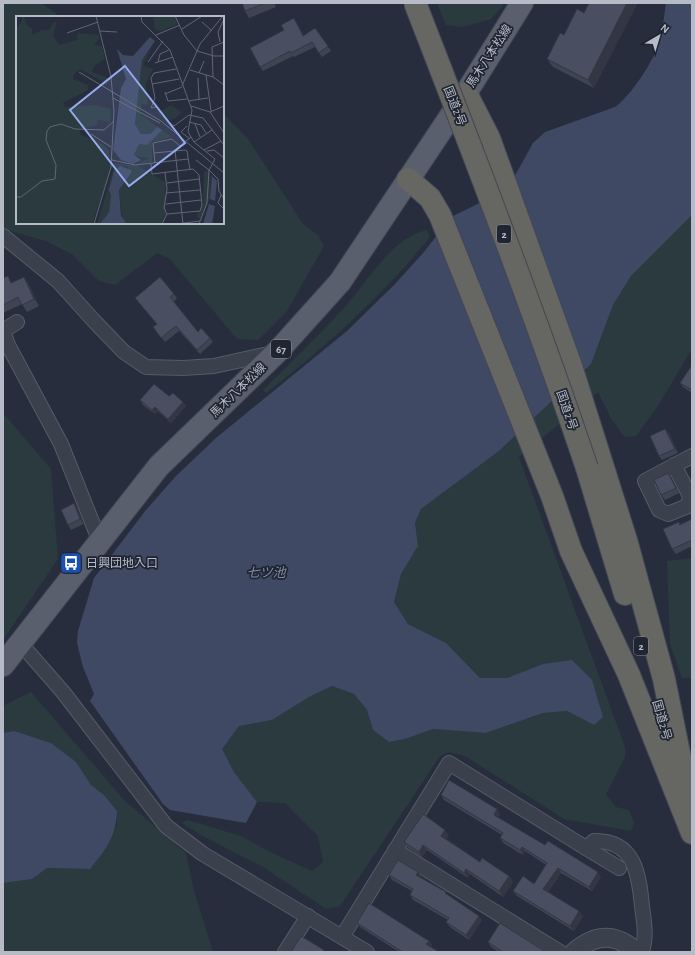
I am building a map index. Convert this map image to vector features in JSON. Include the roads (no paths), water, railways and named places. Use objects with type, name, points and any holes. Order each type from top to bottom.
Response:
[{"type":"highway","name":"国道2号","points":[[415,3],[492,200],[549,357],[587,468],[639,640],[692,826]]},
{"type":"highway","points":[[466,93],[488,138],[591,427],[626,540],[664,679],[692,817]]},
{"type":"highway","points":[[408,179],[430,198],[440,215],[552,496],[571,551],[629,675],[692,833]]},
{"type":"main road","name":"馬木八本松線","points":[[3,666],[159,466],[277,352],[340,282],[466,93],[522,3]]},
{"type":"street","points":[[3,236],[58,280],[124,352],[146,367],[183,368],[214,366],[277,352]]},
{"type":"street","points":[[17,322],[3,331],[8,345],[61,444],[100,542]]},
{"type":"street","points":[[674,465],[692,456]]},
{"type":"street","points":[[21,644],[63,692],[166,826],[203,854],[367,952]]},
{"type":"street","points":[[342,937],[449,763],[619,868]]},
{"type":"street","points":[[586,848],[594,840],[605,840],[621,848],[632,859],[638,875],[646,940],[642,952]]},
{"type":"street","points":[[396,850],[560,952]]},
{"type":"street","points":[[284,952],[308,916]]},
{"type":"street","points":[[574,952],[586,943],[599,938],[615,938],[629,945],[637,952]]},
{"type":"water","name":"七ツ池","points":[[666,3],[692,3],[692,215],[631,276],[613,305],[591,364],[499,451],[421,509],[415,523],[418,546],[401,574],[394,602],[408,624],[446,643],[480,678],[507,678],[543,664],[572,660],[592,680],[603,717],[594,725],[567,711],[543,713],[486,733],[433,729],[405,739],[389,742],[373,730],[367,710],[354,694],[332,686],[309,697],[272,720],[239,726],[222,749],[234,772],[257,802],[246,823],[170,810],[163,804],[90,701],[94,694],[83,667],[77,643],[78,631],[94,578],[146,510],[176,476],[216,438],[347,331],[395,284],[424,252],[451,217],[502,192],[517,172],[533,143],[545,132],[615,107],[628,95],[648,67],[657,48],[661,35]]},
{"type":"water","points":[[14,731],[51,743],[76,762],[91,785],[104,795],[117,811],[115,828],[112,836],[101,855],[90,869],[47,868],[32,879],[3,883],[3,733]]},
{"type":"place","name":"日興団地入口","points":[[71,563]]}]
